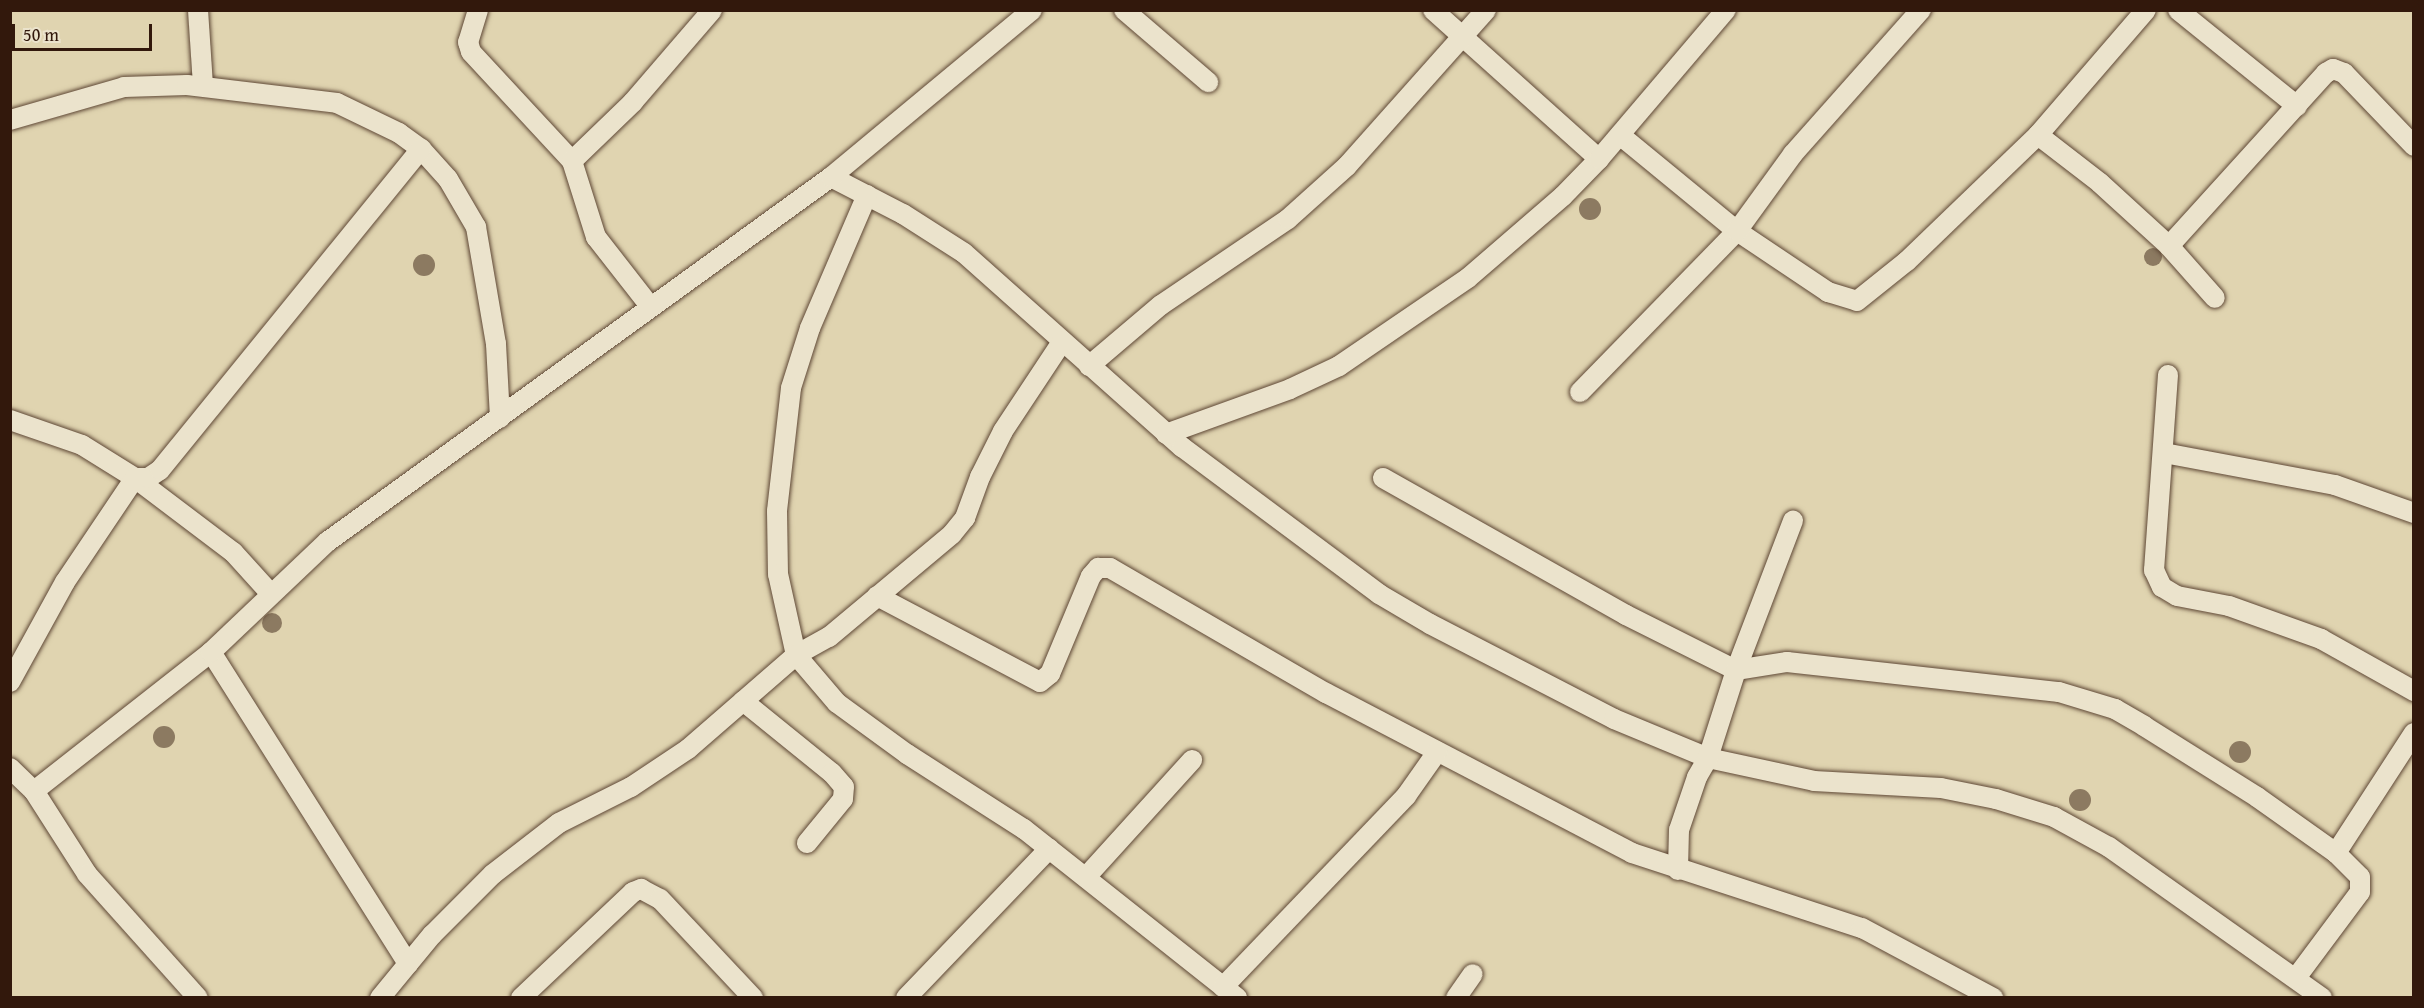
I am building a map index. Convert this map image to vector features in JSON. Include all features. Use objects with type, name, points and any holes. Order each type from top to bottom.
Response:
[{"type":"street","points":[[198,10],[203,86]]},
{"type":"street","points":[[477,10],[468,42],[471,52],[572,161],[596,237],[650,306]]},
{"type":"street","points":[[572,161],[633,102],[712,10]]},
{"type":"street","points":[[34,791],[211,652],[270,593],[327,542],[831,177],[1032,10]]},
{"type":"street","points":[[1124,10],[1208,82]]},
{"type":"street","points":[[1433,10],[1461,38],[1599,159]]},
{"type":"street","points":[[1089,366],[1161,305],[1288,219],[1347,166],[1486,10]]},
{"type":"street","points":[[1166,434],[1290,389],[1381,339],[1468,278],[1599,159],[1725,10]]},
{"type":"street","points":[[1580,392],[1737,231],[1793,154],[1921,10]]},
{"type":"street","points":[[1620,135],[1737,231],[1828,292],[1857,301],[1907,261],[2038,135],[2146,10]]},
{"type":"street","points":[[2178,10],[2297,106]]},
{"type":"street","points":[[2169,246],[2326,73],[2340,69],[2414,146]]},
{"type":"street","points":[[10,120],[124,87],[203,86],[337,103],[399,133],[422,149],[448,179],[476,227],[496,344],[500,418]]},
{"type":"street","points":[[2038,135],[2100,183],[2169,246],[2215,298]]},
{"type":"street","points":[[135,477],[148,478],[160,470],[422,149]]},
{"type":"street","points":[[831,177],[867,195],[964,253],[1015,295],[1062,342],[1166,434],[1379,594],[1605,714],[1708,758],[1814,781],[1941,788],[1996,799],[2054,817],[2109,847],[2322,998]]},
{"type":"street","points":[[867,195],[810,328],[791,388],[777,511],[778,574],[796,655],[837,704],[1049,849],[1230,992],[1406,796],[1437,752]]},
{"type":"street","points":[[380,998],[408,964],[493,874],[559,823],[631,787],[688,749],[796,655],[829,637],[952,534],[965,518],[980,477],[1003,431],[1062,342]]},
{"type":"street","points":[[2169,375],[2154,570],[2168,592],[2229,606],[2321,639],[2414,691]]},
{"type":"street","points":[[10,420],[33,425],[82,445],[135,477],[233,552],[270,593]]},
{"type":"street","points":[[2164,453],[2280,472],[2336,486],[2414,513]]},
{"type":"street","points":[[10,682],[64,582],[135,477]]},
{"type":"street","points":[[1383,478],[1626,615],[1736,670],[1787,662],[1807,664],[2059,692],[2085,698],[2115,709],[2257,797],[2336,853],[2360,877],[2361,892],[2296,978]]},
{"type":"street","points":[[1678,870],[1679,830],[1697,777],[1708,758],[1736,670],[1793,521]]},
{"type":"street","points":[[878,596],[1040,682],[1050,674],[1091,576],[1098,568],[1110,568],[1437,752],[1632,853],[1678,870],[1802,905],[1862,928],[1993,998]]},
{"type":"street","points":[[211,652],[408,964]]},
{"type":"street","points":[[743,701],[844,787],[843,799],[807,843]]},
{"type":"street","points":[[2336,853],[2414,733]]},
{"type":"street","points":[[1086,877],[1191,759]]},
{"type":"street","points":[[10,768],[34,791],[87,874],[198,998]]},
{"type":"street","points":[[906,998],[1049,849]]},
{"type":"street","points":[[521,998],[633,892],[641,889],[660,899],[753,998]]},
{"type":"street","points":[[1456,998],[1473,974]]},
{"type":"building","points":[[1590,198],[1598,201],[1601,209],[1598,217],[1590,220],[1582,217],[1579,209],[1582,201]]},
{"type":"building","points":[[2153,248],[2159,251],[2162,257],[2159,263],[2153,266],[2147,263],[2144,257],[2147,251]]},
{"type":"building","points":[[424,254],[432,257],[435,265],[432,273],[424,276],[416,273],[413,265],[416,257]]},
{"type":"building","points":[[272,613],[279,616],[282,623],[279,630],[272,633],[265,630],[262,623],[265,616]]},
{"type":"building","points":[[164,726],[172,729],[175,737],[172,745],[164,748],[156,745],[153,737],[156,729]]},
{"type":"building","points":[[2240,741],[2248,744],[2251,752],[2248,760],[2240,763],[2232,760],[2229,752],[2232,744]]},
{"type":"building","points":[[2080,789],[2088,792],[2091,800],[2088,808],[2080,811],[2072,808],[2069,800],[2072,792]]}]
